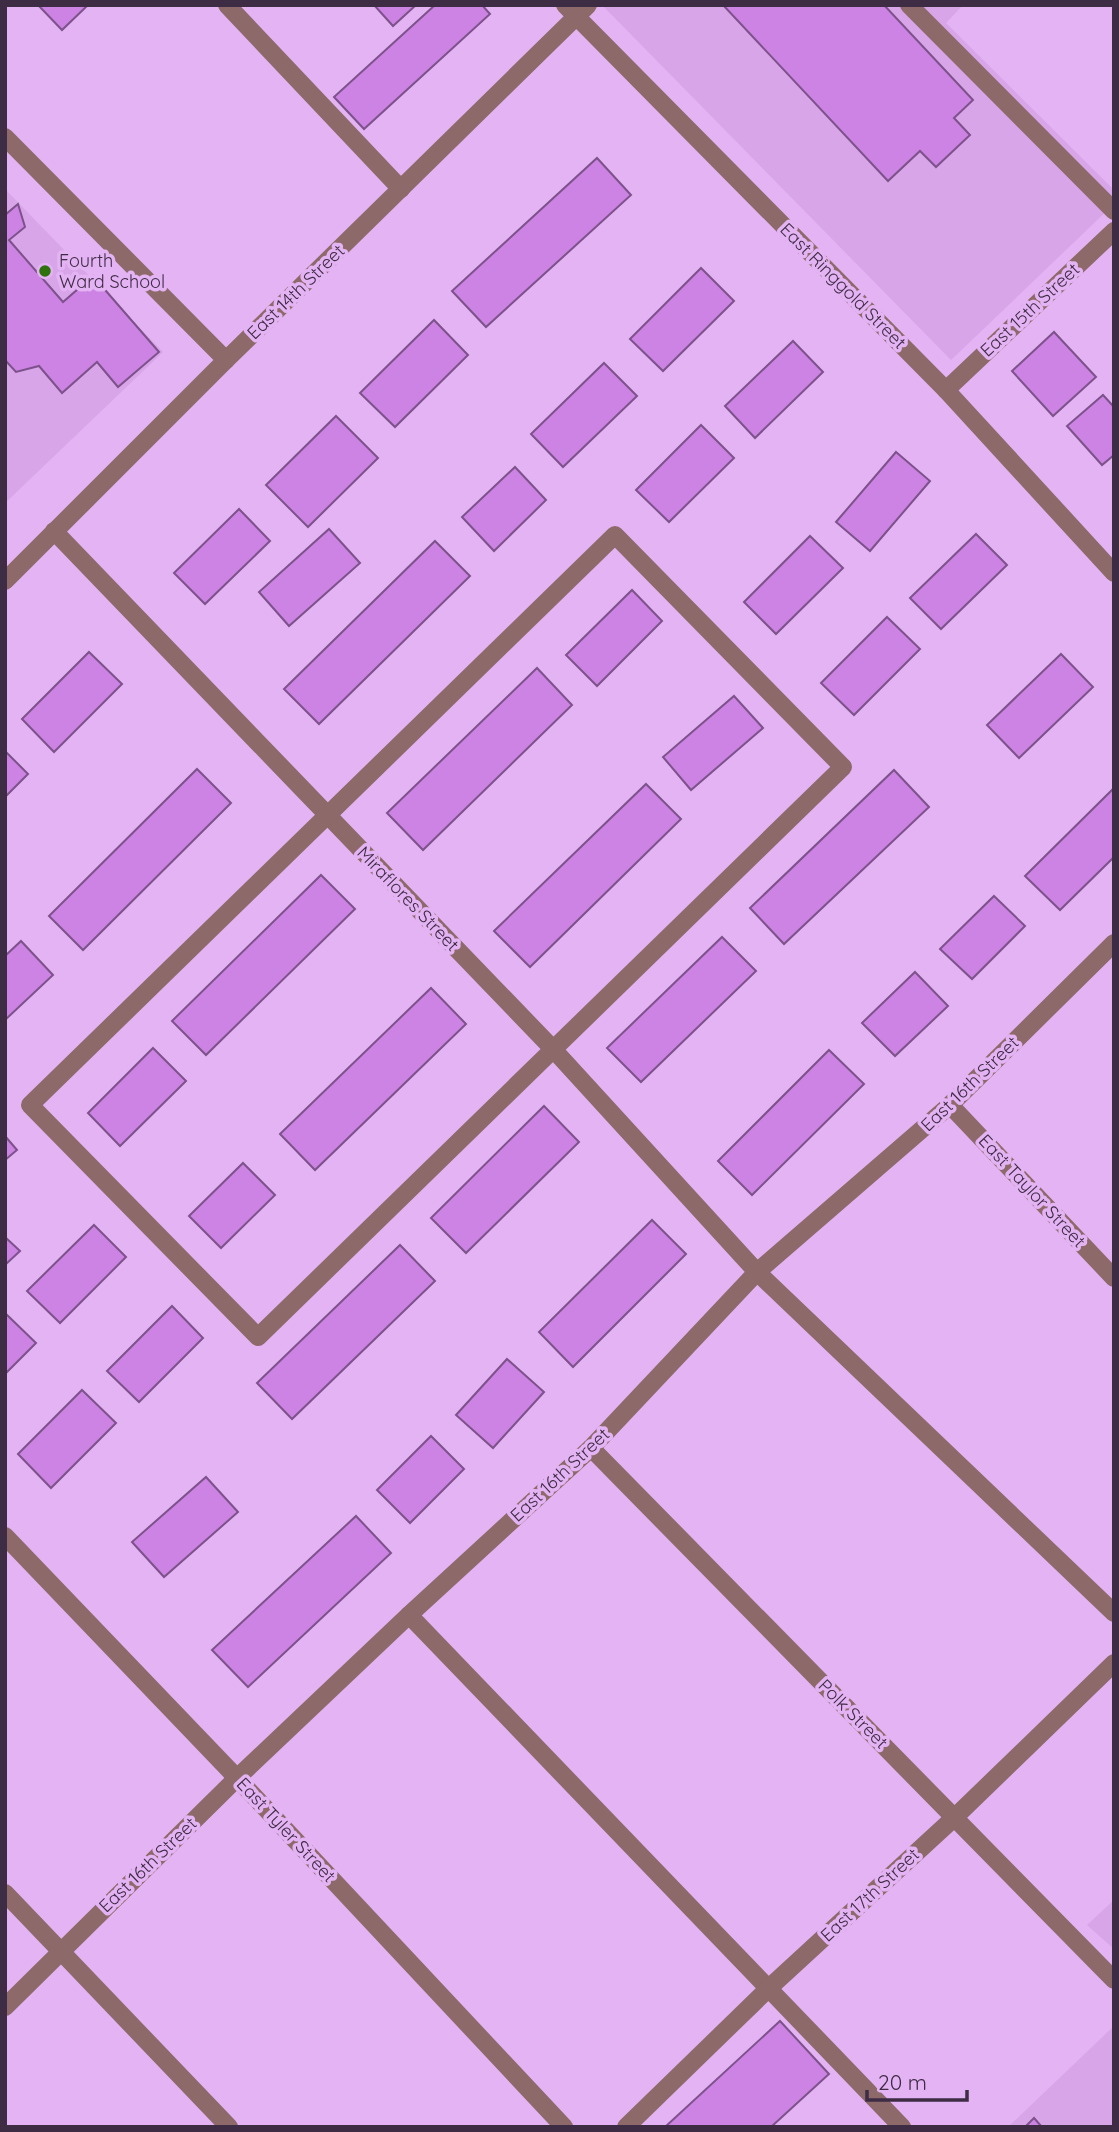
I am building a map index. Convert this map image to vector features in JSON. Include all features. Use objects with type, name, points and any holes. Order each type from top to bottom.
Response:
[{"type":"street","points":[[227,5],[401,189]]},
{"type":"street","points":[[909,5],[1114,211]]},
{"type":"street","name":"East 14th Street","points":[[5,580],[401,189],[576,9]]},
{"type":"street","name":"East Ringgold Street","points":[[576,9],[946,390],[1114,573]]},
{"type":"street","points":[[5,137],[226,360]]},
{"type":"street","name":"East 15th Street","points":[[946,390],[1114,231]]},
{"type":"street","name":"Miraflores Street","points":[[54,531],[553,1049],[757,1272],[1114,1613]]},
{"type":"street","points":[[615,535],[842,766],[258,1337],[30,1105],[327,816],[615,535]]},
{"type":"street","name":"East 16th Street","points":[[5,2007],[237,1778],[591,1448],[757,1272],[950,1105],[1114,943]]},
{"type":"street","name":"East Taylor Street","points":[[950,1105],[1114,1278]]},
{"type":"street","name":"Polk Street","points":[[591,1448],[1114,1980]]},
{"type":"street","name":"East Tyler Street","points":[[5,1536],[237,1778],[564,2127]]},
{"type":"street","points":[[409,1615],[902,2127]]},
{"type":"street","name":"East 17th Street","points":[[626,2127],[770,1987],[955,1817],[1114,1662]]},
{"type":"street","points":[[5,1894],[229,2127]]},
{"type":"shaded area","points":[[602,5],[963,5],[946,23],[1114,190],[1114,204],[951,360]]},
{"type":"shaded area","name":"Fourth Ward School","points":[[5,189],[163,352],[5,503]]},
{"type":"shaded area","points":[[1114,1900],[1114,1949],[1087,1925]]},
{"type":"shaded area","points":[[1114,2026],[1114,2127],[1008,2127]]},
{"type":"building","points":[[38,5],[88,5],[62,30]]},
{"type":"building","points":[[374,5],[416,5],[393,26]]},
{"type":"building","points":[[435,5],[482,5],[490,14],[364,129],[334,97]]},
{"type":"building","points":[[723,5],[884,5],[973,100],[954,118],[970,135],[936,167],[920,151],[888,181]]},
{"type":"building","points":[[597,158],[631,195],[486,327],[452,291]]},
{"type":"building","points":[[18,204],[25,227],[9,240],[63,302],[93,276],[159,352],[118,387],[97,362],[62,393],[39,366],[16,372],[5,360],[5,215]]},
{"type":"building","points":[[701,268],[734,301],[663,371],[630,339]]},
{"type":"building","points":[[434,320],[468,355],[395,427],[360,393]]},
{"type":"building","points":[[1054,332],[1096,377],[1053,416],[1012,371]]},
{"type":"building","points":[[793,341],[823,372],[755,438],[725,406]]},
{"type":"building","points":[[604,363],[637,396],[563,467],[531,434]]},
{"type":"building","points":[[1103,395],[1114,407],[1114,455],[1102,465],[1067,426]]},
{"type":"building","points":[[336,416],[378,458],[308,527],[266,485]]},
{"type":"building","points":[[701,425],[734,458],[669,522],[636,490]]},
{"type":"building","points":[[896,452],[930,481],[870,551],[836,522]]},
{"type":"building","points":[[515,467],[546,500],[494,551],[462,517]]},
{"type":"building","points":[[239,509],[270,541],[205,604],[174,573]]},
{"type":"building","points":[[329,529],[360,563],[289,626],[259,592]]},
{"type":"building","points":[[976,534],[1007,565],[941,629],[910,598]]},
{"type":"building","points":[[810,536],[843,568],[776,634],[744,602]]},
{"type":"building","points":[[435,541],[470,576],[319,724],[284,689]]},
{"type":"building","points":[[632,590],[662,621],[597,686],[566,655]]},
{"type":"building","points":[[887,617],[920,649],[854,715],[821,683]]},
{"type":"building","points":[[89,652],[122,684],[54,752],[22,719]]},
{"type":"building","points":[[1061,654],[1093,687],[1019,758],[987,725]]},
{"type":"building","points":[[537,668],[572,705],[423,850],[387,813]]},
{"type":"building","points":[[734,696],[763,728],[691,790],[663,757]]},
{"type":"building","points":[[5,751],[28,774],[5,797]]},
{"type":"building","points":[[197,769],[231,803],[83,950],[49,916]]},
{"type":"building","points":[[894,770],[929,807],[784,944],[750,908]]},
{"type":"building","points":[[646,784],[681,819],[530,967],[494,931]]},
{"type":"building","points":[[1114,788],[1114,857],[1060,910],[1025,876]]},
{"type":"building","points":[[321,875],[355,909],[206,1055],[172,1021]]},
{"type":"building","points":[[994,896],[1025,926],[972,979],[940,949]]},
{"type":"building","points":[[722,937],[756,971],[641,1082],[607,1048]]},
{"type":"building","points":[[21,941],[53,975],[5,1020],[5,956]]},
{"type":"building","points":[[915,972],[948,1006],[895,1056],[862,1023]]},
{"type":"building","points":[[431,988],[466,1024],[315,1170],[280,1134]]},
{"type":"building","points":[[153,1048],[186,1081],[120,1146],[88,1113]]},
{"type":"building","points":[[829,1050],[864,1084],[752,1195],[718,1161]]},
{"type":"building","points":[[544,1106],[579,1142],[466,1253],[431,1218]]},
{"type":"building","points":[[5,1136],[17,1150],[5,1160]]},
{"type":"building","points":[[243,1163],[275,1195],[221,1248],[189,1216]]},
{"type":"building","points":[[652,1220],[686,1254],[573,1367],[539,1332]]},
{"type":"building","points":[[94,1225],[126,1257],[60,1323],[27,1291]]},
{"type":"building","points":[[5,1237],[20,1251],[5,1265]]},
{"type":"building","points":[[400,1245],[435,1281],[292,1419],[257,1383]]},
{"type":"building","points":[[172,1306],[203,1338],[139,1402],[107,1371]]},
{"type":"building","points":[[5,1313],[36,1343],[5,1374]]},
{"type":"building","points":[[507,1359],[544,1392],[493,1448],[456,1415]]},
{"type":"building","points":[[82,1390],[116,1423],[51,1488],[18,1454]]},
{"type":"building","points":[[431,1436],[464,1469],[410,1523],[377,1490]]},
{"type":"building","points":[[206,1477],[238,1512],[164,1577],[132,1542]]},
{"type":"building","points":[[356,1516],[391,1553],[248,1687],[212,1650]]},
{"type":"building","points":[[780,2021],[829,2074],[771,2127],[665,2127]]},
{"type":"building","points":[[1034,2118],[1042,2127],[1025,2127]]},
{"type":"place","name":"Fourth Ward School","points":[[45,271]]}]
